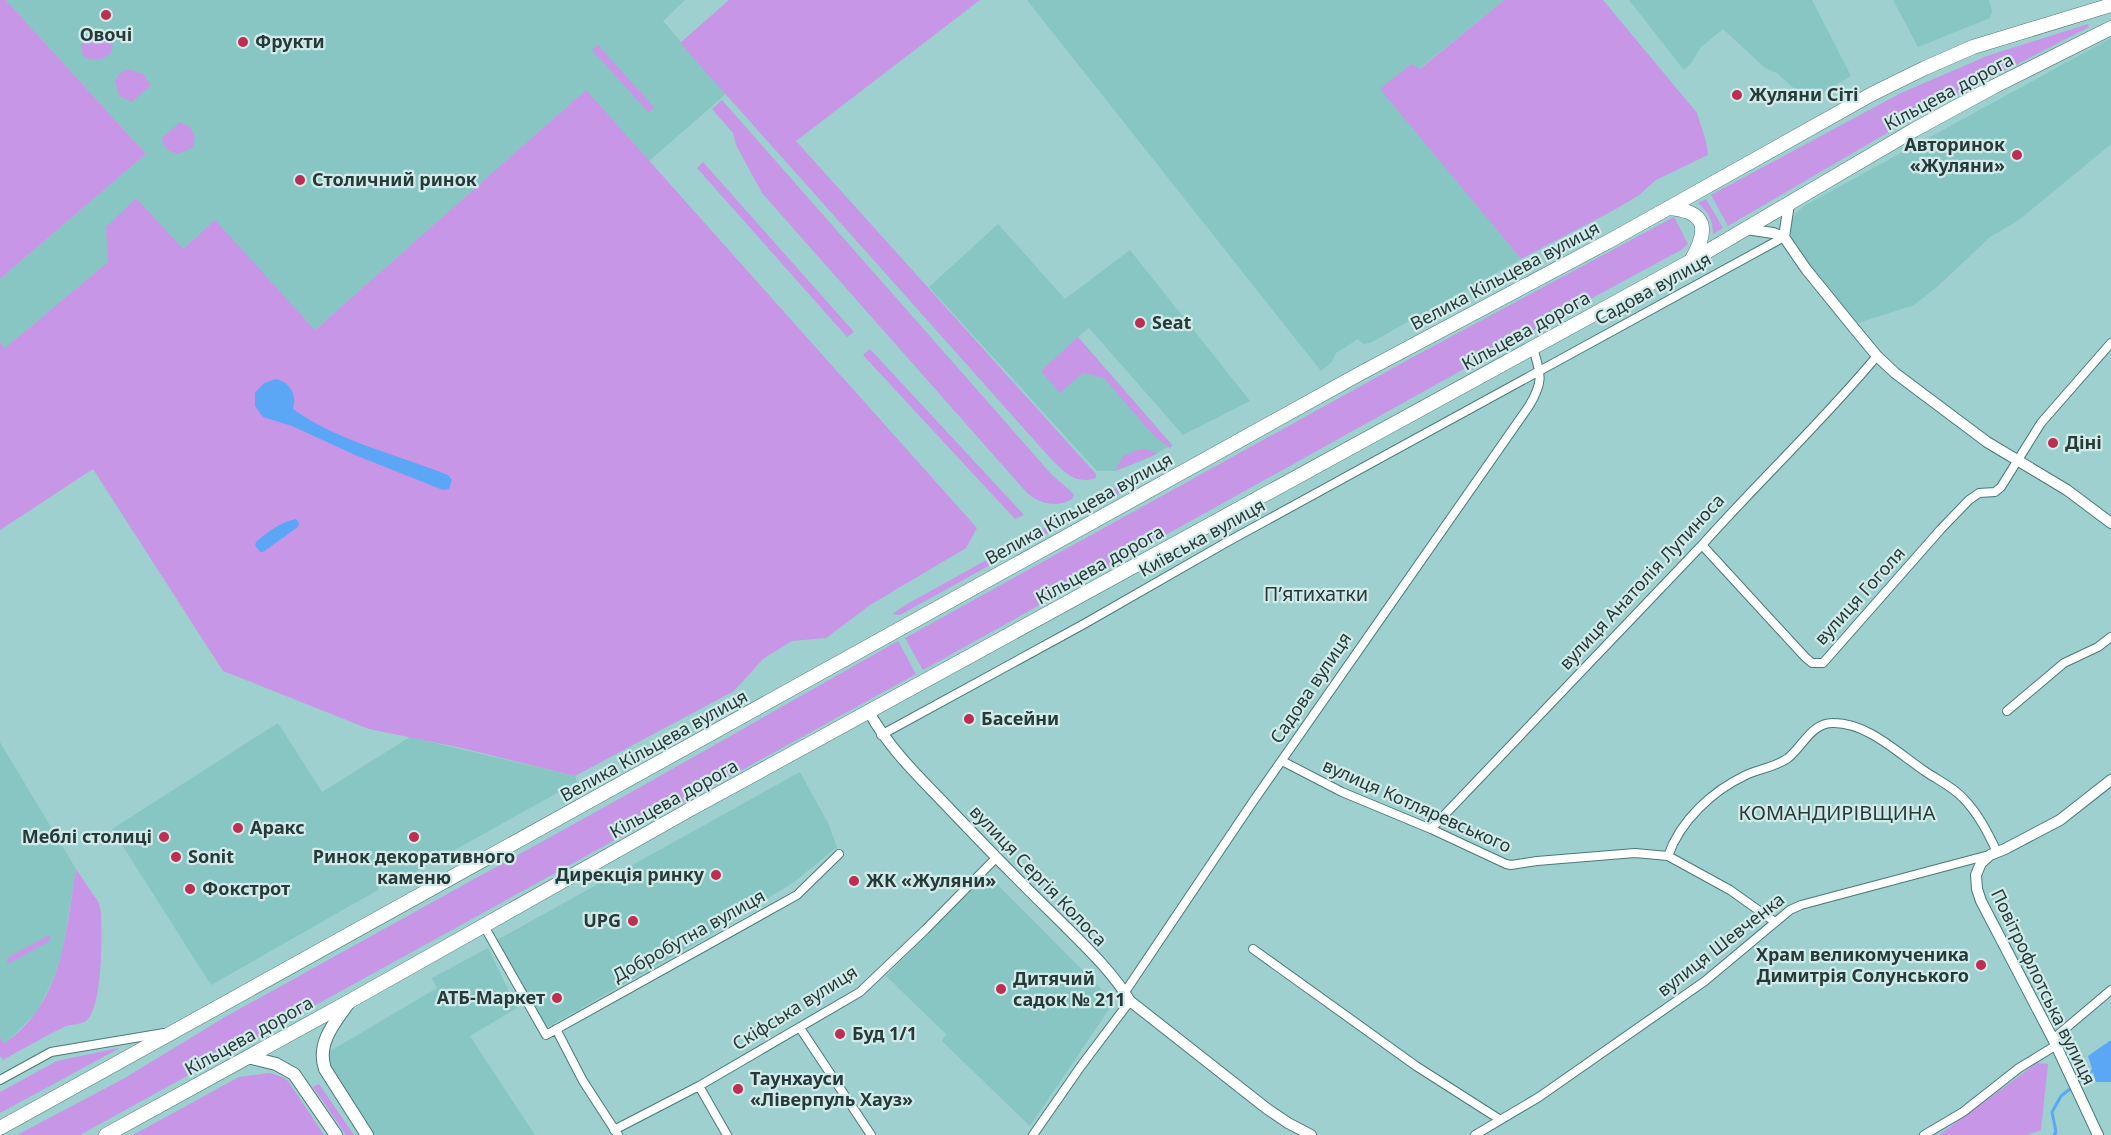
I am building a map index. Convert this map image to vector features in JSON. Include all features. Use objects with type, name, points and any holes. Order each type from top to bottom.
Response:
[{"type":"highway","name":"Кільцева дорога","points":[[2007,36],[2111,5]]},
{"type":"highway","name":"Кільцева дорога","points":[[106,1135],[689,810],[1691,261],[1914,130],[1993,87],[2111,28]]},
{"type":"highway","name":"Велика Кільцева вулиця","points":[[176,1031],[1360,373],[1668,208],[1902,78],[1947,57],[2007,36]]},
{"type":"highway","points":[[1668,208],[1689,211],[1695,215],[1701,225],[1703,236],[1691,261]]},
{"type":"highway","points":[[0,1128],[176,1031]]},
{"type":"main road","points":[[350,1001],[326,1038],[322,1048],[322,1060],[325,1070],[367,1135]]},
{"type":"main road","points":[[248,1057],[276,1064],[294,1074],[336,1135]]},
{"type":"street","points":[[1784,237],[1789,204]]},
{"type":"street","points":[[1746,229],[1784,237],[1806,269],[1877,356],[1895,373],[1987,442],[2067,490],[2111,523]]},
{"type":"street","name":"Садова вулиця","points":[[1033,1135],[1128,997],[1282,760],[1528,406],[1540,384],[1540,372],[1784,237]]},
{"type":"street","points":[[2018,462],[2041,423],[2111,343]]},
{"type":"street","points":[[1533,348],[1540,372]]},
{"type":"street","name":"вулиця Анатолія Лупиноса","points":[[1431,829],[1702,545],[1745,496],[1810,432],[1877,356]]},
{"type":"street","name":"Київська вулиця","points":[[881,735],[1084,624],[1268,519],[1540,372]]},
{"type":"street","name":"вулиця Гоголя","points":[[1702,545],[1805,657],[1812,663],[1823,663],[1941,529],[1979,493],[1995,492],[2001,487],[2018,462]]},
{"type":"street","points":[[2007,711],[2064,663],[2111,637]]},
{"type":"street","name":"вулиця Сергія Колоса","points":[[869,712],[881,735],[898,756],[1077,938],[1128,997],[1249,1095],[1288,1123],[1311,1135]]},
{"type":"street","points":[[1668,856],[1678,833],[1710,798],[1727,785],[1746,775],[1784,760],[1815,729],[1830,723],[1843,724],[1866,732],[1956,791],[1970,806],[1993,853]]},
{"type":"street","name":"вулиця Котляревського","points":[[1282,760],[1334,788],[1431,829],[1501,863],[1511,865],[1635,853],[1668,856],[1730,890],[1775,922]]},
{"type":"street","name":"вулиця Шевченка","points":[[1475,1135],[1539,1097],[1705,981],[1790,910],[1801,905],[1993,853],[2060,820],[2111,780]]},
{"type":"street","name":"Повітрофлотська вулиця","points":[[1993,853],[1981,863],[1976,875],[1979,895],[2098,1135]]},
{"type":"street","name":"Добробутна вулиця","points":[[484,926],[546,1035],[797,895],[839,854]]},
{"type":"street","name":"Скіфська вулиця","points":[[616,1132],[860,992],[996,858]]},
{"type":"street","points":[[1254,949],[1416,1066],[1499,1119]]},
{"type":"street","points":[[1924,1135],[1963,1112],[2054,1043],[2111,990]]},
{"type":"street","points":[[800,1028],[871,1135]]},
{"type":"street","points":[[556,1029],[583,1081],[616,1132]]},
{"type":"street","points":[[0,1080],[51,1052],[176,1031]]},
{"type":"street","points":[[699,1086],[727,1135]]},
{"type":"shaded area","points":[[0,0],[6,0],[146,154],[0,279]]},
{"type":"shaded area","name":"Столичний ринок","points":[[6,0],[685,0],[663,21],[726,94],[649,161],[585,91],[315,330],[214,221],[183,249],[106,227],[108,262],[5,348],[0,342],[0,279],[146,154]]},
{"type":"shaded area","points":[[729,0],[980,0],[796,141],[1096,474],[1096,478],[1077,479],[1052,460],[680,43]]},
{"type":"shaded area","points":[[1027,0],[1504,0],[1419,69],[1381,89],[1521,259],[1370,343],[1363,344],[1358,339],[1336,353],[1332,362],[1321,371]]},
{"type":"shaded area","points":[[1504,0],[1603,0],[1697,113],[1708,155],[1656,180],[1639,195],[1616,209],[1521,259],[1380,89],[1411,64],[1420,69]]},
{"type":"shaded area","points":[[1629,0],[1812,0],[1851,76],[1808,101],[1777,73],[1765,68],[1723,29],[1700,48],[1684,70]]},
{"type":"shaded area","points":[[1893,0],[1989,0],[1992,11],[1990,18],[1918,47]]},
{"type":"shaded area","points":[[2088,24],[2089,27],[1911,119],[1728,226],[1711,195],[1901,93],[1987,56]]},
{"type":"shaded area","points":[[99,29],[108,33],[113,42],[111,53],[98,60],[83,56],[81,45]]},
{"type":"shaded area","name":"Авторинок «Жуляни»","points":[[2111,38],[2111,144],[2019,220],[1990,237],[1937,287],[1914,305],[1858,323],[1803,259],[1792,241],[1790,224],[1796,213],[1804,206]]},
{"type":"shaded area","points":[[598,45],[654,107],[649,113],[592,50]]},
{"type":"shaded area","points":[[128,69],[143,74],[151,85],[132,102],[119,96],[115,81],[120,73]]},
{"type":"shaded area","points":[[586,90],[977,528],[966,548],[870,605],[826,638],[792,641],[763,659],[734,691],[575,776],[462,748],[369,729],[223,671],[93,469],[0,530],[0,342],[5,348],[108,262],[106,227],[136,198],[183,249],[215,220],[315,330]]},
{"type":"shaded area","points":[[722,100],[1052,475],[1074,494],[1072,499],[1049,504],[1028,494],[762,193],[736,145],[733,133],[712,109]]},
{"type":"shaded area","points":[[180,122],[190,127],[195,138],[193,147],[178,154],[167,149],[162,138]]},
{"type":"shaded area","points":[[703,162],[854,332],[847,337],[697,168]]},
{"type":"shaded area","points":[[1706,199],[1723,228],[1713,234],[1709,217],[1698,203]]},
{"type":"shaded area","points":[[1674,217],[1688,244],[1681,250],[923,670],[905,638],[1415,356]]},
{"type":"shaded area","points":[[998,224],[1065,299],[1130,250],[1250,401],[1183,435],[1089,328],[1078,337],[1172,445],[1144,460],[1115,471],[1097,471],[929,287]]},
{"type":"shaded area","points":[[1078,337],[1172,445],[1170,448],[1154,436],[1104,378],[1083,373],[1060,393],[1041,371]]},
{"type":"shaded area","points":[[870,349],[1024,515],[1015,519],[863,355]]},
{"type":"shaded area","points":[[1141,449],[1148,449],[1157,454],[1115,471],[1123,456]]},
{"type":"shaded area","points":[[1160,471],[900,615],[892,614],[1116,488],[1146,474]]},
{"type":"shaded area","points":[[898,641],[916,674],[80,1135],[17,1135],[123,1079],[225,1017],[637,789]]},
{"type":"shaded area","points":[[278,723],[322,792],[410,737],[575,776],[577,782],[390,886],[380,883],[378,890],[211,985],[112,829]]},
{"type":"shaded area","points":[[0,742],[76,869],[63,950],[53,980],[37,1012],[4,1045],[9,1053],[0,1058]]},
{"type":"shaded area","points":[[800,772],[828,823],[837,847],[794,882],[706,937],[546,1028],[497,940]]},
{"type":"shaded area","points":[[76,869],[99,903],[101,913],[100,970],[92,1013],[86,1021],[64,1027],[3,1060],[0,1055],[0,1037],[4,1044],[26,1025],[37,1011],[54,978],[68,924]]},
{"type":"shaded area","name":"Дитячий садок № 211","points":[[987,874],[1114,1002],[1030,1126],[942,1041],[946,1034],[886,976]]},
{"type":"shaded area","points":[[50,936],[50,941],[7,963],[7,958]]},
{"type":"shaded area","points":[[488,948],[517,1008],[470,1036],[535,1135],[374,1135],[326,1063],[327,1053],[437,988],[432,978]]},
{"type":"shaded area","points":[[118,1048],[0,1113],[0,1092],[57,1061]]},
{"type":"shaded area","points":[[2037,1063],[2048,1064],[2041,1130],[2027,1135],[1939,1135]]},
{"type":"shaded area","points":[[270,1073],[288,1081],[324,1135],[133,1135],[239,1077]]},
{"type":"shaded area","points":[[319,1084],[354,1135],[346,1135],[313,1087]]},
{"type":"water","points":[[276,379],[286,383],[292,390],[293,409],[349,439],[448,475],[452,480],[449,489],[443,490],[355,455],[292,426],[263,417],[255,406],[255,393],[264,383]]},
{"type":"water","points":[[296,519],[299,523],[298,527],[260,552],[255,545],[256,542],[279,525]]},
{"type":"water","points":[[2111,1040],[2111,1082],[2096,1082],[2088,1056]]},
{"type":"waterway","points":[[2077,1083],[2096,1068]]},
{"type":"waterway","points":[[2054,1135],[2056,1132],[2052,1112],[2061,1096],[2070,1089]]},
{"type":"place","name":"Овочі","points":[[106,15]]},
{"type":"place","name":"Фрукти","points":[[243,42]]},
{"type":"place","name":"Жуляни Сіті","points":[[1737,95]]},
{"type":"place","name":"Авторинок «Жуляни»","points":[[2017,155]]},
{"type":"place","name":"Столичний ринок","points":[[300,180]]},
{"type":"place","name":"Seat","points":[[1140,323]]},
{"type":"place","name":"Діні","points":[[2053,443]]},
{"type":"place","name":"Басейни","points":[[969,719]]},
{"type":"place","name":"Аракс","points":[[238,828]]},
{"type":"place","name":"Меблі столиці","points":[[164,837]]},
{"type":"place","name":"Ринок декоративного каменю","points":[[414,837]]},
{"type":"place","name":"Sonit","points":[[176,857]]},
{"type":"place","name":"Дирекція ринку","points":[[716,875]]},
{"type":"place","name":"ЖК «Жуляни»","points":[[854,881]]},
{"type":"place","name":"Фокстрот","points":[[190,889]]},
{"type":"place","name":"UPG","points":[[633,921]]},
{"type":"place","name":"Храм великомученика Димитрія Солунського","points":[[1981,965]]},
{"type":"place","name":"Дитячий садок № 211","points":[[1001,989]]},
{"type":"place","name":"АТБ-Маркет","points":[[557,998]]},
{"type":"place","name":"Буд 1/1","points":[[840,1034]]},
{"type":"place","name":"Таунхауси «Ліверпуль Хауз»","points":[[738,1089]]},
{"type":"district","name":"Пʼятихатки","points":[[1316,594]]},
{"type":"district","name":"КОМАНДИРІВЩИНА","points":[[1837,813]]}]
